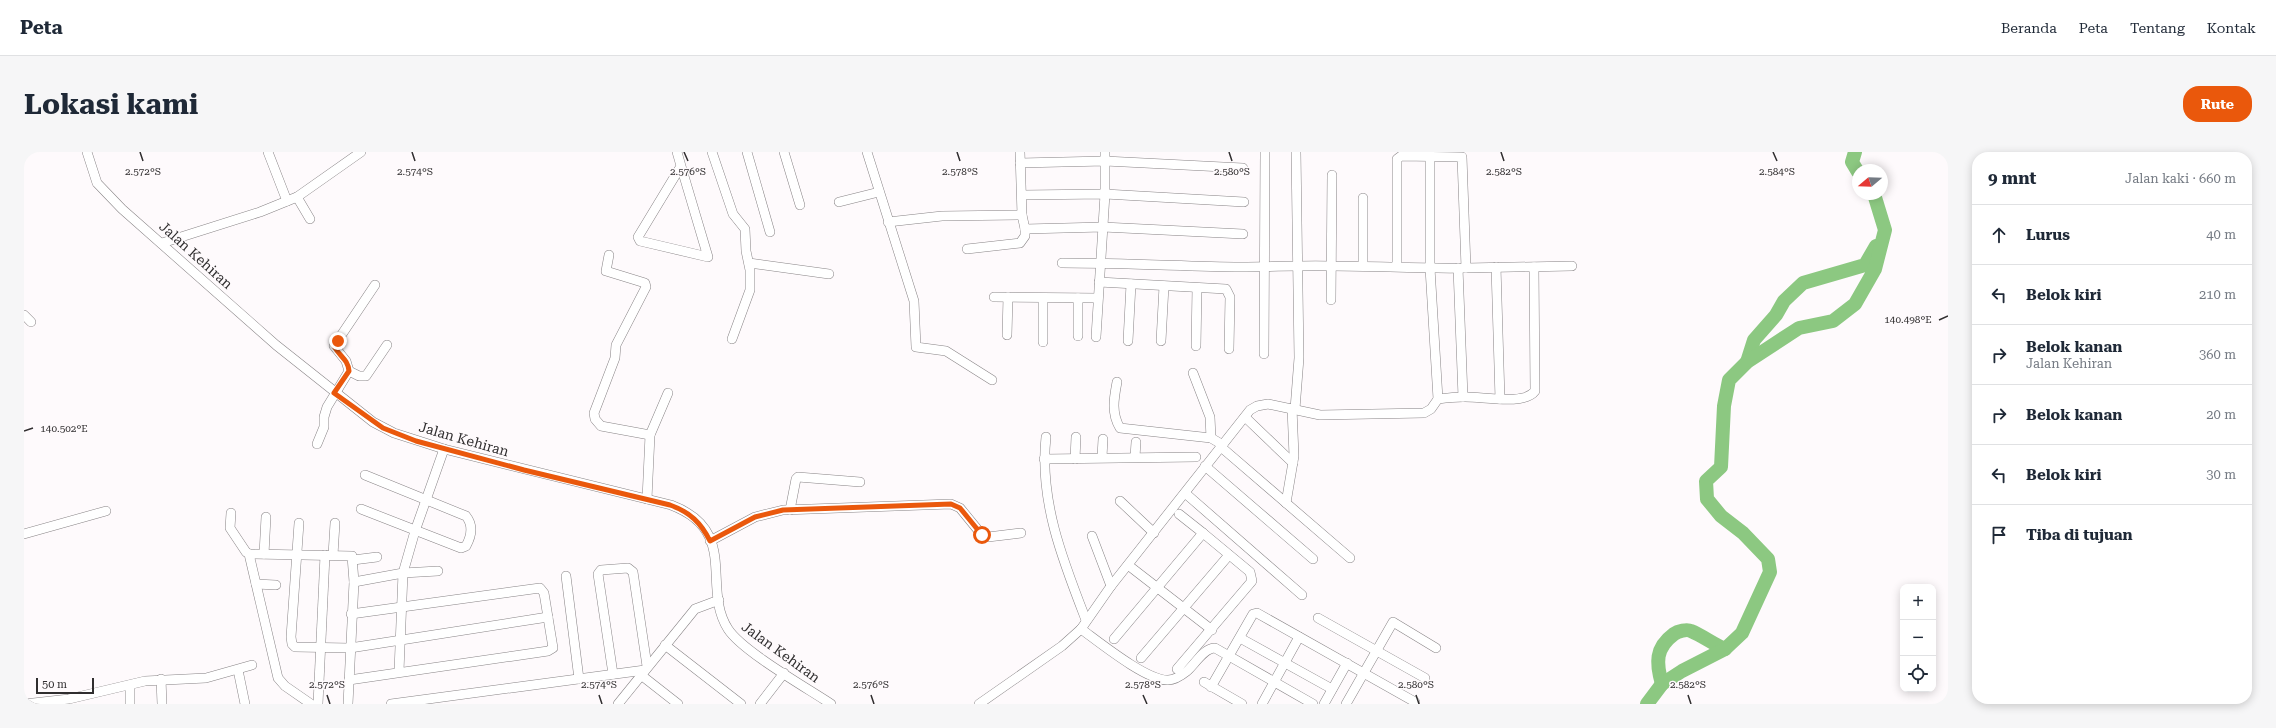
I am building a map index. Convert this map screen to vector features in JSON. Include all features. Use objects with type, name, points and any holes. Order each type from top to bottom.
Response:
[{"type":"street","name":"Jalan Kehiran","points":[[87,152],[97,183],[241,315],[334,393],[383,428],[444,449],[648,499],[670,505],[689,513],[698,522],[710,541],[716,560],[719,600],[727,629],[737,639],[784,673],[831,704]]},
{"type":"street","points":[[268,152],[287,201]]},
{"type":"street","points":[[162,243],[297,197],[361,152]]},
{"type":"street","points":[[677,152],[708,257],[640,241],[638,237],[681,166]]},
{"type":"street","points":[[712,152],[733,214],[745,229],[749,263],[750,290],[732,339]]},
{"type":"street","points":[[747,152],[770,232]]},
{"type":"street","points":[[784,152],[800,205]]},
{"type":"street","points":[[867,152],[878,192],[914,301],[916,347],[946,351],[992,380]]},
{"type":"street","points":[[967,250],[1020,243],[1025,236],[1022,215],[1020,152]]},
{"type":"street","points":[[1264,354],[1265,152]]},
{"type":"street","points":[[1286,503],[1293,463],[1294,408],[1299,358],[1296,152]]},
{"type":"street","points":[[1020,163],[1105,156],[1243,168]]},
{"type":"street","points":[[1096,337],[1105,194],[1105,156]]},
{"type":"street","points":[[1397,267],[1397,159],[1402,156],[1462,157],[1463,397]]},
{"type":"street","points":[[980,704],[1062,646],[1081,629],[1111,586],[1205,466],[1245,417],[1257,406],[1268,404],[1294,408],[1308,414],[1320,415],[1424,413],[1431,409],[1438,399],[1430,268],[1430,157]]},
{"type":"street","points":[[1331,300],[1332,175]]},
{"type":"street","points":[[839,202],[878,192]]},
{"type":"street","points":[[1022,195],[1105,194],[1244,202]]},
{"type":"street","points":[[297,197],[310,220]]},
{"type":"street","points":[[1363,198],[1363,266]]},
{"type":"street","points":[[888,222],[942,216],[1022,215]]},
{"type":"street","points":[[1025,229],[1103,227],[1244,234]]},
{"type":"street","points":[[609,255],[606,271],[645,282],[646,287],[616,345],[615,358],[594,413],[595,419],[601,426],[650,435]]},
{"type":"street","points":[[1062,262],[1430,268],[1572,266]]},
{"type":"street","points":[[749,263],[829,274]]},
{"type":"street","points":[[1496,267],[1500,399]]},
{"type":"street","points":[[1438,399],[1463,397],[1520,399],[1532,395],[1535,391],[1534,267]]},
{"type":"street","points":[[1099,282],[1226,289],[1230,297],[1229,349]]},
{"type":"street","points":[[1128,341],[1131,284]]},
{"type":"street","points":[[375,285],[334,346],[346,361],[349,371],[359,376],[366,376],[387,345]]},
{"type":"street","points":[[1161,341],[1164,286]]},
{"type":"street","points":[[1196,288],[1196,346]]},
{"type":"street","points":[[994,297],[1098,298]]},
{"type":"street","points":[[1007,335],[1008,298]]},
{"type":"street","points":[[1043,298],[1043,342]]},
{"type":"street","points":[[1078,298],[1078,336]]},
{"type":"street","points":[[24,315],[31,322]]},
{"type":"street","points":[[317,444],[324,427],[325,414],[334,393],[349,371]]},
{"type":"street","points":[[1193,373],[1210,417],[1211,438]]},
{"type":"street","points":[[1117,382],[1113,401],[1116,421],[1120,428],[1211,438],[1350,558]]},
{"type":"street","points":[[648,499],[650,435],[668,393]]},
{"type":"street","points":[[1245,417],[1293,463]]},
{"type":"street","points":[[1046,436],[1044,477],[1055,533],[1086,620]]},
{"type":"street","points":[[1075,459],[1076,437]]},
{"type":"street","points":[[1102,457],[1103,439]]},
{"type":"street","points":[[1135,457],[1136,442]]},
{"type":"street","points":[[399,672],[403,573],[415,531],[444,449]]},
{"type":"street","points":[[1044,459],[1102,457],[1196,457]]},
{"type":"street","points":[[1205,466],[1313,559]]},
{"type":"street","points":[[361,509],[461,548],[466,546],[470,538],[471,530],[466,516],[366,475]]},
{"type":"street","points":[[790,510],[798,477],[860,482]]},
{"type":"street","points":[[1185,493],[1302,595]]},
{"type":"street","points":[[1120,501],[1154,533]]},
{"type":"street","points":[[710,541],[755,517],[769,512],[951,504],[960,508],[982,535],[988,537],[1021,533]]},
{"type":"street","points":[[24,534],[106,511]]},
{"type":"street","points":[[231,513],[230,528],[246,552],[250,554],[351,555],[353,560],[354,582],[351,614],[348,704]]},
{"type":"street","points":[[1177,669],[1212,630],[1252,581],[1250,572],[1179,514]]},
{"type":"street","points":[[264,554],[266,517]]},
{"type":"street","points":[[318,704],[321,647],[329,555],[335,523]]},
{"type":"street","points":[[299,524],[296,554],[292,644],[295,647],[350,648],[548,617]]},
{"type":"street","points":[[1114,639],[1203,533]]},
{"type":"street","points":[[1092,536],[1111,586]]},
{"type":"street","points":[[250,554],[278,678],[280,682],[311,704]]},
{"type":"street","points":[[1141,658],[1229,555]]},
{"type":"street","points":[[353,560],[376,557]]},
{"type":"street","points":[[1128,565],[1212,630]]},
{"type":"street","points":[[614,674],[598,574],[602,570],[628,568],[633,572],[644,670],[678,704]]},
{"type":"street","points":[[354,582],[403,573],[438,571]]},
{"type":"street","points":[[566,576],[579,678]]},
{"type":"street","points":[[256,584],[276,585]]},
{"type":"street","points":[[349,680],[548,651],[553,648],[544,593],[540,588],[351,614]]},
{"type":"street","points":[[620,703],[644,670],[695,609],[719,600]]},
{"type":"street","points":[[1242,704],[1208,684],[1230,656],[1253,614],[1257,613],[1415,702]]},
{"type":"street","points":[[1318,618],[1425,678]]},
{"type":"street","points":[[1347,704],[1393,622],[1436,648]]},
{"type":"street","points":[[1081,629],[1144,672],[1166,680],[1174,679],[1187,671],[1209,649],[1215,648],[1313,704]]},
{"type":"street","points":[[1262,704],[1299,637]]},
{"type":"street","points":[[1240,638],[1332,689]]},
{"type":"street","points":[[665,645],[741,704]]},
{"type":"street","points":[[1324,704],[1347,663]]},
{"type":"street","points":[[24,704],[62,702],[161,679],[196,680],[238,670],[252,665]]},
{"type":"street","points":[[238,670],[245,704]]},
{"type":"street","points":[[391,704],[442,701],[579,678],[644,670]]},
{"type":"street","points":[[760,704],[784,673]]},
{"type":"street","points":[[161,679],[162,704]]},
{"type":"street","points":[[130,685],[130,704]]},
{"type":"street","points":[[95,694],[96,704]]},
{"type":"waterway","points":[[1853,164],[1852,162],[1855,152]]},
{"type":"waterway","points":[[1647,704],[1662,684],[1682,671],[1725,649],[1742,633],[1770,572],[1768,559],[1743,533],[1721,516],[1707,499],[1706,481],[1721,467],[1724,406],[1729,380],[1747,362],[1799,328],[1833,321],[1855,304],[1875,269],[1885,230],[1876,200]]},
{"type":"waterway","points":[[1747,362],[1754,340],[1776,315],[1784,301],[1803,283],[1865,265],[1876,246]]},
{"type":"waterway","points":[[1662,684],[1658,663],[1660,650],[1668,639],[1676,633],[1689,630],[1725,649]]},
{"type":"route","points":[[338,341],[334,346],[335,349],[348,364],[349,371],[334,393],[383,428],[416,441],[444,449],[592,487],[670,505],[689,513],[705,531],[710,541],[755,517],[769,512],[783,510],[951,504],[960,508],[982,535]]}]
